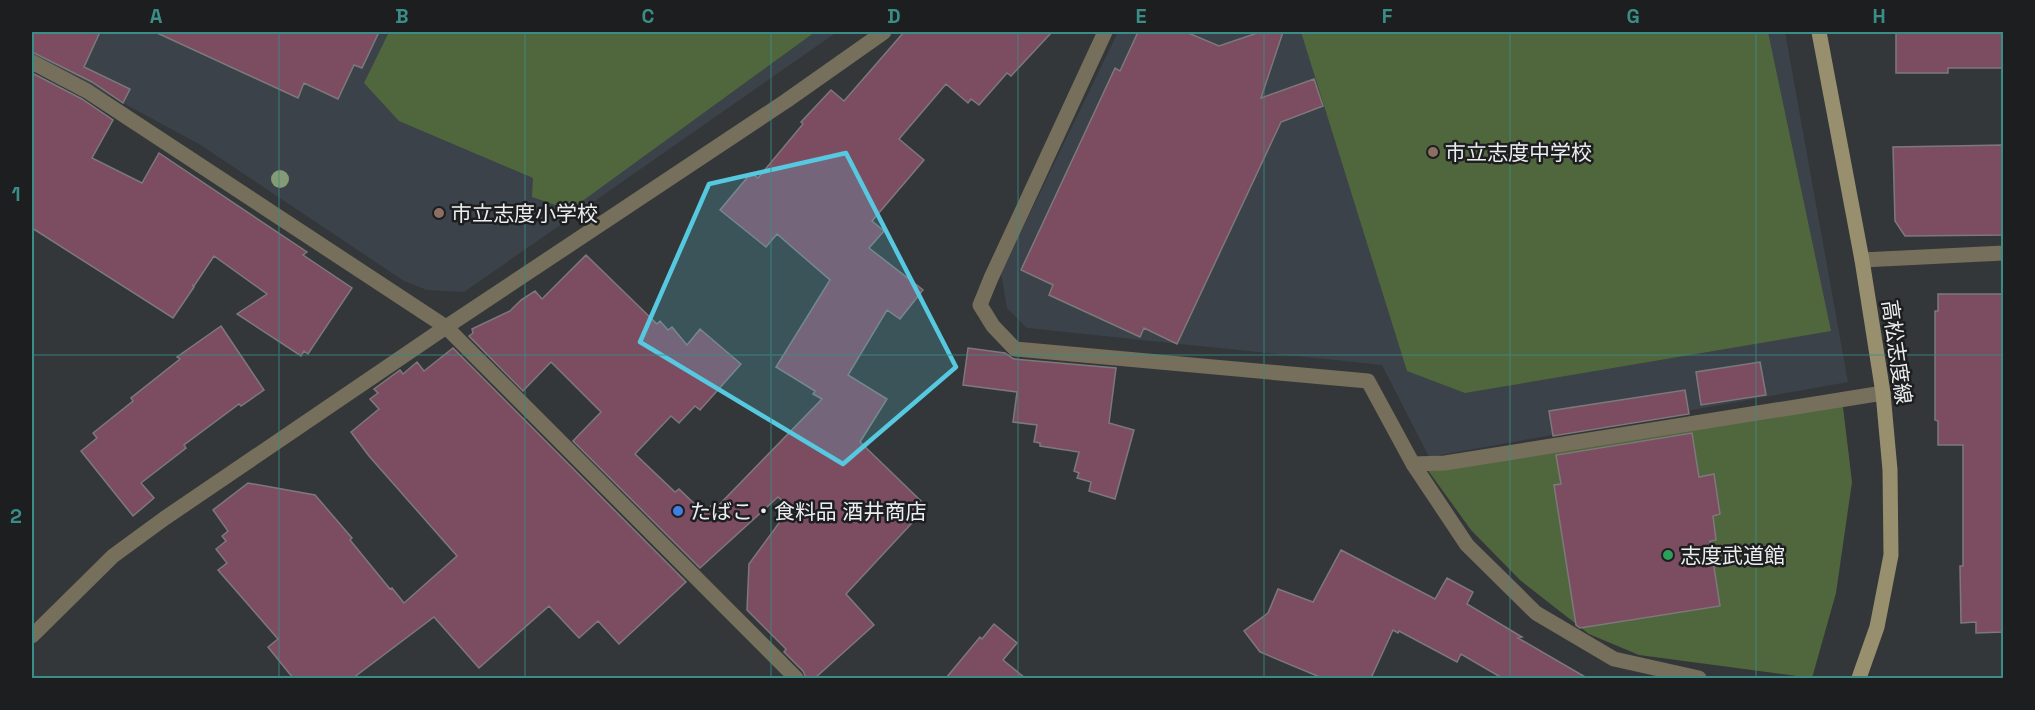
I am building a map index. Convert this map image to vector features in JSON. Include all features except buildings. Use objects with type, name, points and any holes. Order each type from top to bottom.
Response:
[{"type":"main road","name":"高松志度線","points":[[1819,32],[1862,260],[1883,393],[1890,470],[1891,555],[1877,627],[1859,678]]},
{"type":"street","points":[[32,636],[113,556],[165,518],[446,327],[786,101],[884,32]]},
{"type":"street","points":[[1105,32],[980,305],[993,326],[1015,349],[1368,381],[1413,464],[1467,545],[1536,613],[1614,659],[1699,678]]},
{"type":"street","points":[[32,62],[87,91],[446,327],[796,678]]},
{"type":"street","points":[[1862,260],[2004,253]]},
{"type":"street","points":[[1413,464],[1445,463],[1883,393]]},
{"type":"highlighted area","points":[[846,153],[956,367],[843,464],[640,342],[709,184]]},
{"type":"shaded area","name":"市立志度小学校","points":[[32,32],[837,32],[464,292],[427,290],[404,281],[199,144],[32,54]]},
{"type":"shaded area","name":"市立志度中学校","points":[[1118,32],[1785,32],[1848,382],[1429,457],[1382,365],[1027,328],[1007,308],[1001,273]]},
{"type":"green space","points":[[389,32],[815,32],[570,210],[532,197],[533,178],[399,121],[364,83]]},
{"type":"green space","points":[[1301,32],[1768,32],[1831,331],[1465,393],[1407,371]]},
{"type":"green space","name":"志度武道館","points":[[1842,399],[1852,482],[1836,593],[1812,678],[1639,655],[1589,634],[1520,580],[1471,530],[1427,469]]},
{"type":"place","name":"市立志度中学校","points":[[1433,152]]},
{"type":"place","name":"市立志度小学校","points":[[439,213]]},
{"type":"place","name":"たばこ・食料品 酒井商店","points":[[678,511]]},
{"type":"place","name":"志度武道館","points":[[1668,555]]}]
